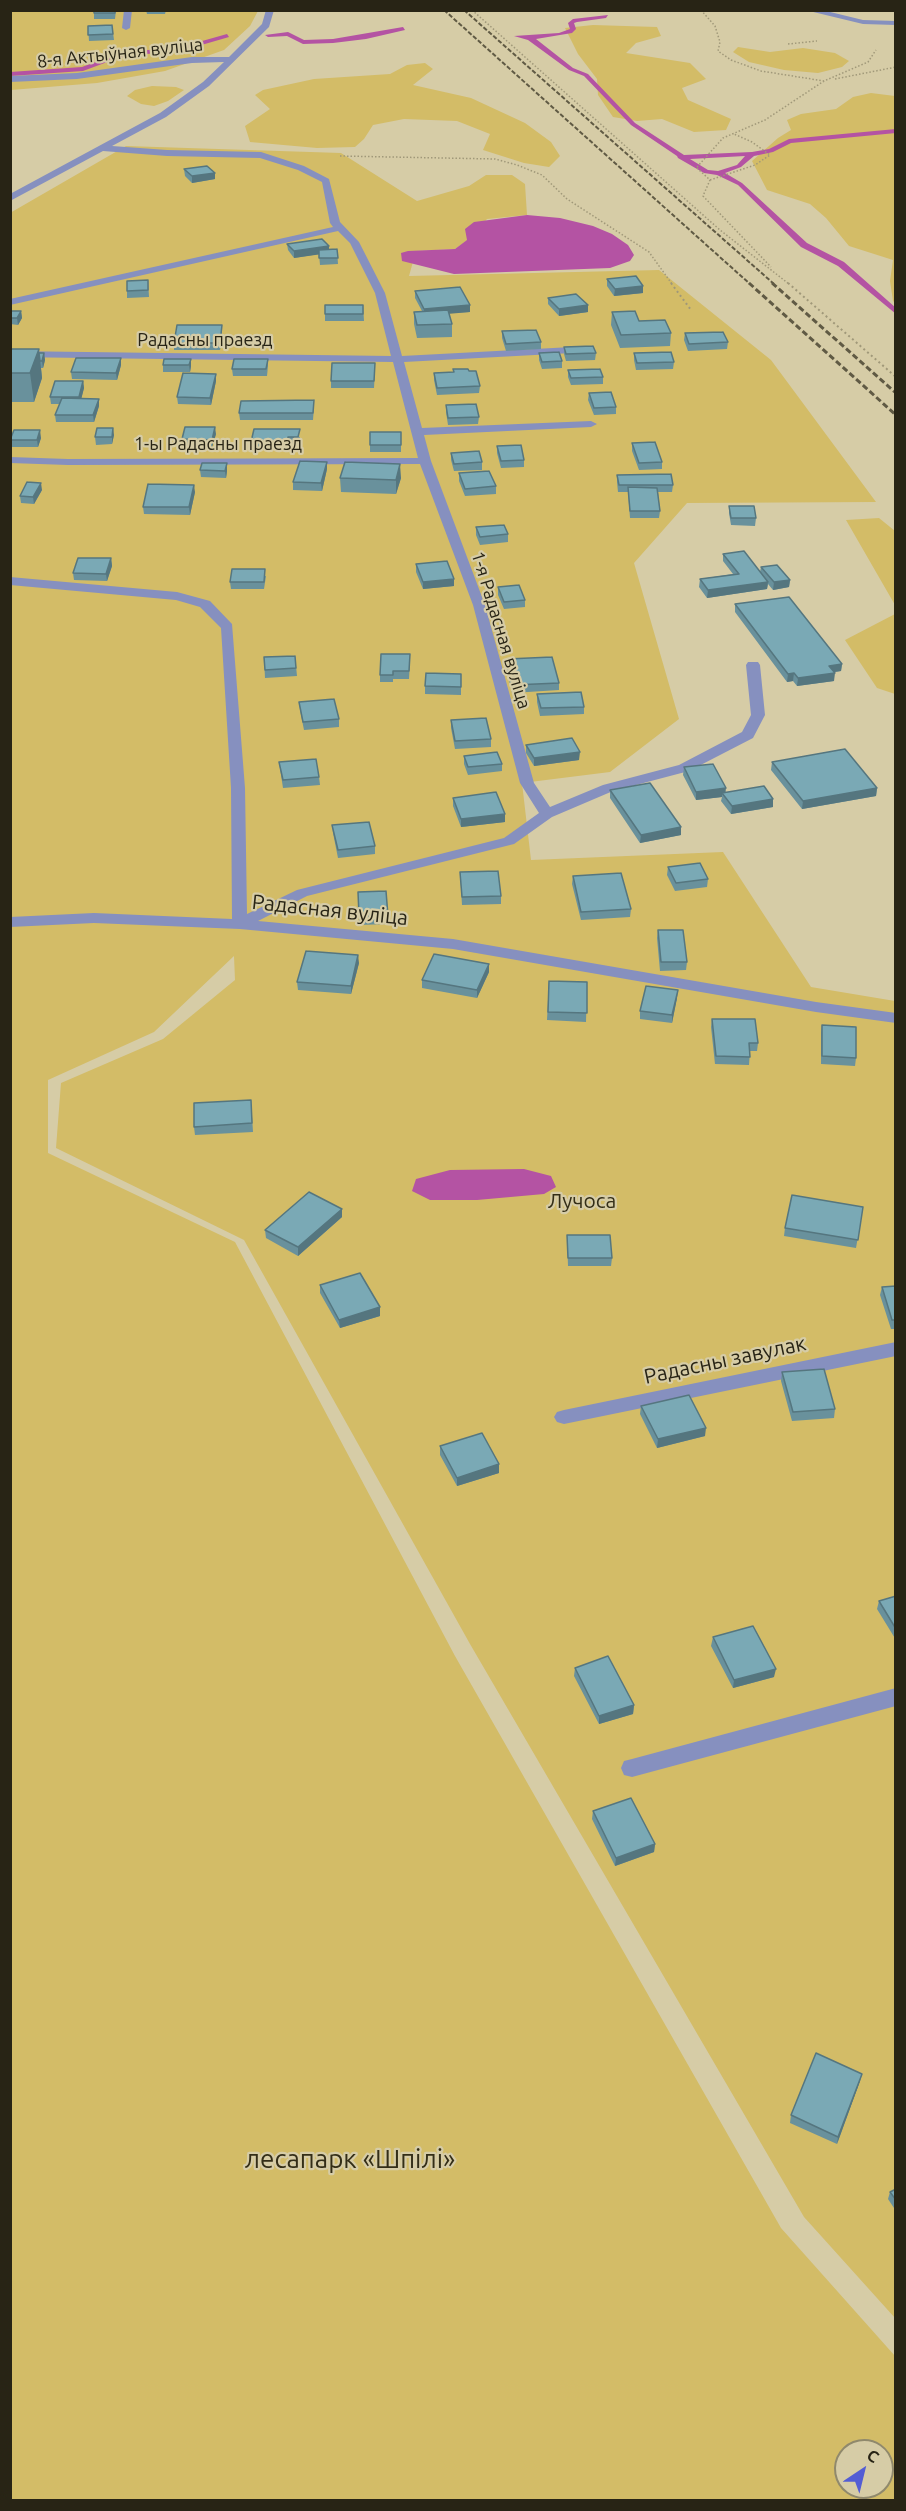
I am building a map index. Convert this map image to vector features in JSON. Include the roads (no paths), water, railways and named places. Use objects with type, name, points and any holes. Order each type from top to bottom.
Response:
[{"type":"street","points":[[126,28],[128,10]]},
{"type":"street","points":[[10,198],[163,115],[206,84],[266,25],[270,10]]},
{"type":"street","points":[[809,10],[863,22],[896,23]]},
{"type":"street","name":"8-я Актыўная вуліца","points":[[10,79],[77,76],[192,60],[233,59]]},
{"type":"street","name":"1-я Радасная вуліца","points":[[99,148],[167,153],[261,154],[301,168],[326,181],[335,223],[354,242],[381,293],[425,461],[479,605],[527,783],[547,814]]},
{"type":"street","points":[[10,302],[340,228]]},
{"type":"street","name":"Радасны праезд","points":[[10,354],[399,359],[572,350]]},
{"type":"street","points":[[418,432],[591,424]]},
{"type":"street","name":"1-ы Радасны праезд","points":[[10,460],[68,462],[425,461]]},
{"type":"street","name":"Радасная вуліца","points":[[10,581],[177,596],[206,604],[227,627],[238,788],[240,924],[453,944],[816,1008],[896,1018]]},
{"type":"street","points":[[10,922],[94,918],[240,924],[302,892],[509,841],[547,814],[608,788],[684,768],[748,735],[758,715],[753,666]]},
{"type":"street","name":"Радасны завулак","points":[[564,1417],[896,1348]]},
{"type":"street","points":[[632,1768],[896,1697]]},
{"type":"waterway","points":[[530,38],[570,32],[573,29],[571,23],[575,20],[606,16]]},
{"type":"waterway","points":[[268,35],[288,34],[303,42],[333,41],[403,29]]},
{"type":"waterway","points":[[10,74],[83,69],[117,56],[189,47],[227,36]]},
{"type":"waterway","points":[[517,36],[530,38]]},
{"type":"waterway","points":[[530,38],[571,69],[586,75],[633,124],[683,157]]},
{"type":"waterway","points":[[752,154],[771,151],[789,141],[896,131]]},
{"type":"waterway","points":[[683,157],[752,154]]},
{"type":"waterway","points":[[719,173],[739,166],[752,154]]},
{"type":"waterway","points":[[683,157],[706,172],[719,173]]},
{"type":"waterway","points":[[719,173],[740,184],[804,245],[841,264],[896,312]]},
{"type":"railway","points":[[444,10],[750,284]]},
{"type":"railway","points":[[464,10],[774,284]]},
{"type":"railway","points":[[749,283],[896,415]]},
{"type":"railway","points":[[772,283],[896,393]]},
{"type":"park label","name":"Лучоса","points":[[582,1201]]},
{"type":"park label","name":"лесапарк «Шпілі»","points":[[350,2159]]}]
